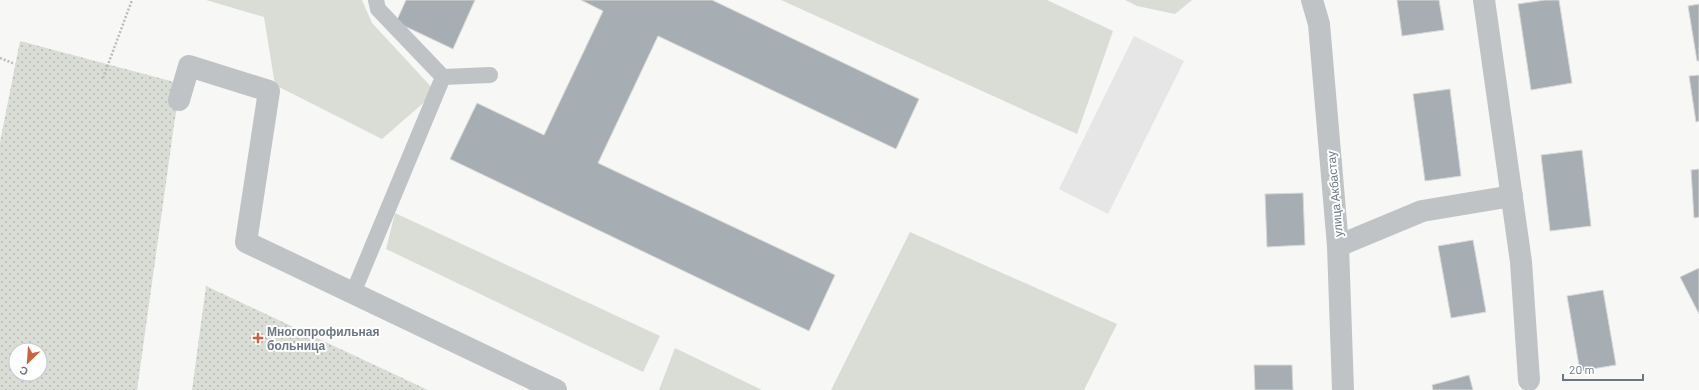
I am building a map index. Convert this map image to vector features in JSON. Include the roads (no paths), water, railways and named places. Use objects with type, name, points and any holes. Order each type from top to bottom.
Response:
[{"type":"street","name":"улица Акбастау","points":[[1312,0],[1319,24],[1338,246],[1343,390]]},
{"type":"street","points":[[1484,0],[1521,262],[1528,380]]},
{"type":"street","points":[[179,100],[189,66],[269,92],[246,242],[556,390]]},
{"type":"street","points":[[1338,246],[1422,211],[1512,196]]},
{"type":"lane","points":[[376,0],[378,9],[443,77],[490,75]]},
{"type":"lane","points":[[353,293],[443,77]]},
{"type":"place","name":"Многопрофильная больница","points":[[258,338]]}]
